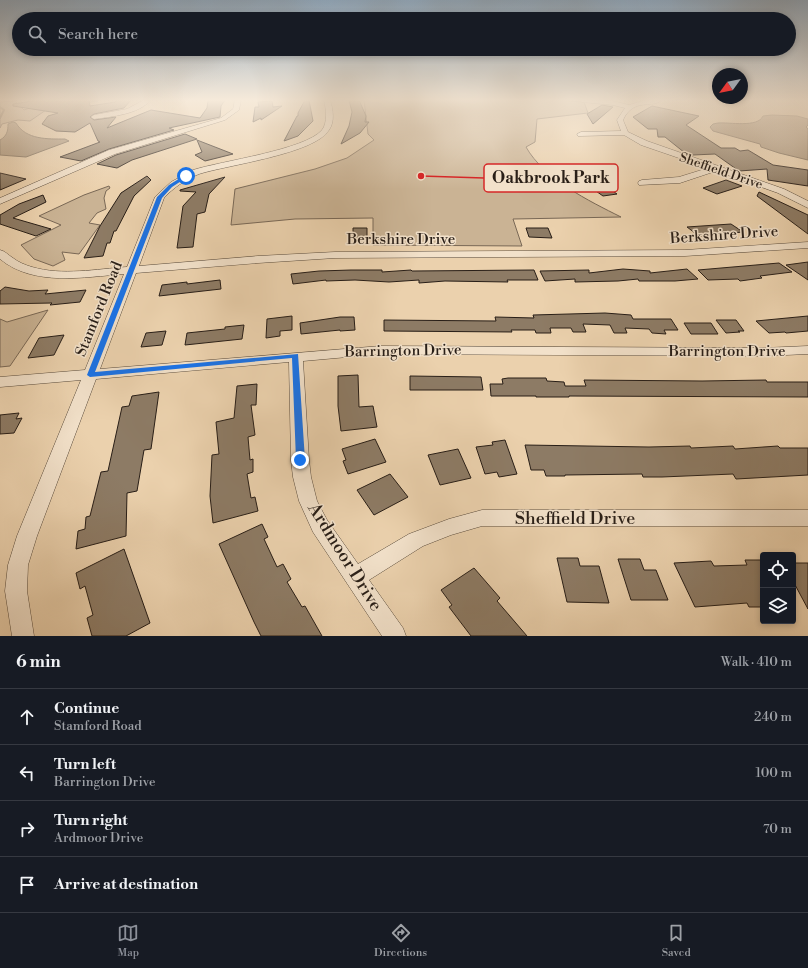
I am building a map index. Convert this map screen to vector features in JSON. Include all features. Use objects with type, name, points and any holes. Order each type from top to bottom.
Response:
[{"type":"street","points":[[0,201],[112,152],[190,130]]},
{"type":"street","name":"Stamford Road","points":[[23,636],[16,591],[18,565],[27,536],[160,197],[171,186],[186,176],[202,170],[294,148],[318,136],[326,130]]},
{"type":"street","points":[[581,134],[625,133],[624,130]]},
{"type":"street","name":"Sheffield Drive","points":[[625,133],[644,144],[775,189],[808,205]]},
{"type":"street","points":[[642,183],[680,180],[716,168]]},
{"type":"street","name":"Berkshire Drive","points":[[0,253],[14,264],[25,269],[43,273],[67,274],[279,256],[335,254],[685,254],[808,245]]},
{"type":"street","name":"Barrington Drive","points":[[0,382],[380,350],[763,352],[808,350]]},
{"type":"street","name":"Ardmoor Drive","points":[[296,356],[300,460],[302,477],[308,501],[320,526],[395,636]]},
{"type":"street","name":"Sheffield Drive","points":[[356,577],[416,540],[449,527],[482,518],[808,518]]},
{"type":"shaded area","points":[[8,130],[21,130],[31,136],[65,139],[69,141],[26,157],[0,155],[0,140],[7,133]]},
{"type":"shaded area","points":[[367,130],[536,130],[535,142],[526,147],[534,159],[568,188],[621,217],[513,219],[522,246],[373,245],[373,218],[295,219],[231,225],[235,189],[315,169],[347,158],[374,140],[368,134]]},
{"type":"shaded area","points":[[712,130],[808,130],[808,160],[779,153],[761,147],[760,144]]},
{"type":"shaded area","points":[[109,186],[110,188],[106,191],[104,198],[106,209],[97,213],[89,223],[100,225],[79,254],[62,252],[65,260],[53,266],[34,259],[21,245],[61,225],[39,216],[84,195]]},
{"type":"shaded area","points":[[48,310],[10,366],[0,367],[0,319],[7,322]]},
{"type":"building","points":[[53,130],[79,130],[75,132]]},
{"type":"building","points":[[93,130],[174,130],[109,149],[81,161],[60,157],[100,142],[98,141]]},
{"type":"building","points":[[290,130],[304,130],[298,136],[284,141]]},
{"type":"building","points":[[347,130],[363,130],[360,133],[341,144]]},
{"type":"building","points":[[657,130],[693,130],[721,148],[735,148],[740,151],[748,150],[773,165],[808,170],[808,186],[768,180],[767,169],[739,171],[715,154],[693,155],[685,153],[665,137],[658,137]]},
{"type":"building","points":[[185,134],[197,139],[132,160],[117,168],[97,164],[116,155]]},
{"type":"building","points":[[197,140],[233,154],[205,161],[195,155],[202,152]]},
{"type":"building","points":[[615,165],[604,185],[617,194],[603,196],[576,177],[581,170],[590,175],[594,168]]},
{"type":"building","points":[[0,173],[26,179],[0,190]]},
{"type":"building","points":[[147,176],[151,180],[134,196],[116,231],[114,231],[110,243],[107,243],[103,256],[84,258],[100,226],[121,193]]},
{"type":"building","points":[[225,177],[209,194],[205,212],[197,214],[193,247],[177,248],[183,206],[196,192],[180,190]]},
{"type":"building","points":[[726,180],[742,186],[717,194],[703,188]]},
{"type":"building","points":[[759,192],[808,215],[808,234],[757,196]]},
{"type":"building","points":[[43,195],[46,202],[13,218],[51,229],[36,236],[0,224],[0,215],[19,204]]},
{"type":"building","points":[[731,224],[743,232],[699,236],[687,227]]},
{"type":"building","points":[[353,228],[367,228],[367,238],[353,238]]},
{"type":"building","points":[[526,228],[548,228],[552,238],[529,237]]},
{"type":"building","points":[[808,262],[808,280],[786,265]]},
{"type":"building","points":[[779,263],[792,272],[760,276],[762,278],[740,281],[738,279],[708,280],[698,270]]},
{"type":"building","points":[[623,269],[650,271],[650,273],[687,269],[698,279],[675,281],[639,281],[638,279],[575,282],[575,279],[545,281],[540,271],[589,270],[589,273]]},
{"type":"building","points":[[351,270],[382,270],[382,272],[411,270],[534,270],[538,280],[507,280],[508,282],[445,281],[419,283],[419,280],[389,282],[326,280],[293,284],[291,274]]},
{"type":"building","points":[[220,280],[221,289],[159,296],[162,285]]},
{"type":"building","points":[[5,287],[29,291],[48,290],[45,294],[86,290],[80,302],[50,305],[52,303],[0,304],[0,291]]},
{"type":"building","points":[[605,313],[631,315],[633,319],[671,319],[678,330],[664,330],[666,334],[652,333],[649,329],[625,328],[627,333],[614,333],[610,325],[583,324],[586,332],[573,332],[571,328],[550,328],[551,333],[536,333],[535,330],[511,330],[512,332],[384,331],[384,320],[496,321],[495,317],[534,318],[533,315]]},
{"type":"building","points":[[292,316],[292,330],[280,331],[280,336],[266,338],[267,319]]},
{"type":"building","points":[[808,316],[808,331],[769,333],[756,321]]},
{"type":"building","points":[[340,317],[354,317],[355,330],[301,334],[300,323]]},
{"type":"building","points":[[716,320],[736,320],[744,331],[726,333]]},
{"type":"building","points":[[684,323],[711,323],[718,334],[691,334]]},
{"type":"building","points":[[244,325],[242,339],[185,345],[187,333],[225,329],[225,327]]},
{"type":"building","points":[[166,331],[162,345],[141,347],[146,333]]},
{"type":"building","points":[[64,335],[54,355],[28,358],[39,338]]},
{"type":"building","points":[[358,375],[359,407],[373,406],[377,427],[341,431],[338,406],[338,376]]},
{"type":"building","points":[[410,376],[481,377],[483,390],[410,390]]},
{"type":"building","points":[[546,378],[547,381],[564,382],[565,386],[586,386],[584,380],[766,380],[767,382],[808,382],[808,397],[491,396],[490,384],[503,384],[502,379]]},
{"type":"building","points":[[257,384],[256,405],[251,405],[255,435],[248,437],[250,460],[253,459],[253,472],[247,474],[251,498],[255,497],[258,511],[213,523],[210,496],[212,455],[219,454],[216,422],[234,418],[237,386]]},
{"type":"building","points":[[159,392],[151,449],[144,450],[137,491],[127,493],[126,536],[76,549],[78,531],[85,529],[86,517],[90,516],[101,472],[108,471],[122,407],[129,406],[132,396]]},
{"type":"building","points":[[19,413],[16,419],[22,418],[14,433],[0,434],[0,415]]},
{"type":"building","points":[[375,439],[386,462],[348,474],[343,461],[346,460],[342,449]]},
{"type":"building","points":[[505,440],[517,474],[499,477],[497,472],[485,474],[476,447],[493,445],[492,442]]},
{"type":"building","points":[[525,445],[649,447],[690,446],[691,448],[733,446],[735,449],[778,446],[780,448],[808,448],[808,475],[736,479],[733,474],[662,477],[643,477],[642,474],[546,476],[544,470],[531,470]]},
{"type":"building","points":[[458,449],[471,478],[440,485],[428,455]]},
{"type":"building","points":[[390,474],[408,497],[374,515],[357,490]]},
{"type":"building","points":[[262,524],[268,537],[264,539],[277,567],[283,564],[291,579],[287,582],[302,607],[305,606],[322,636],[261,636],[219,544]]},
{"type":"building","points":[[124,549],[150,623],[126,636],[92,636],[87,618],[93,615],[85,586],[80,589],[76,573]]},
{"type":"building","points":[[557,558],[578,558],[580,566],[599,566],[609,603],[567,602]]},
{"type":"building","points":[[618,559],[640,559],[644,570],[656,570],[668,600],[631,600]]},
{"type":"building","points":[[745,560],[760,560],[760,607],[749,607],[747,603],[695,607],[674,563],[711,561],[714,566],[747,565]]},
{"type":"building","points":[[796,563],[808,563],[808,609],[796,587]]},
{"type":"building","points":[[474,568],[500,598],[497,601],[527,636],[471,636],[449,607],[452,605],[441,590]]},
{"type":"place","name":"Oakbrook Park","points":[[421,176]]},
{"type":"route","points":[[186,176],[171,186],[160,197],[90,375],[296,356],[300,460]]}]
